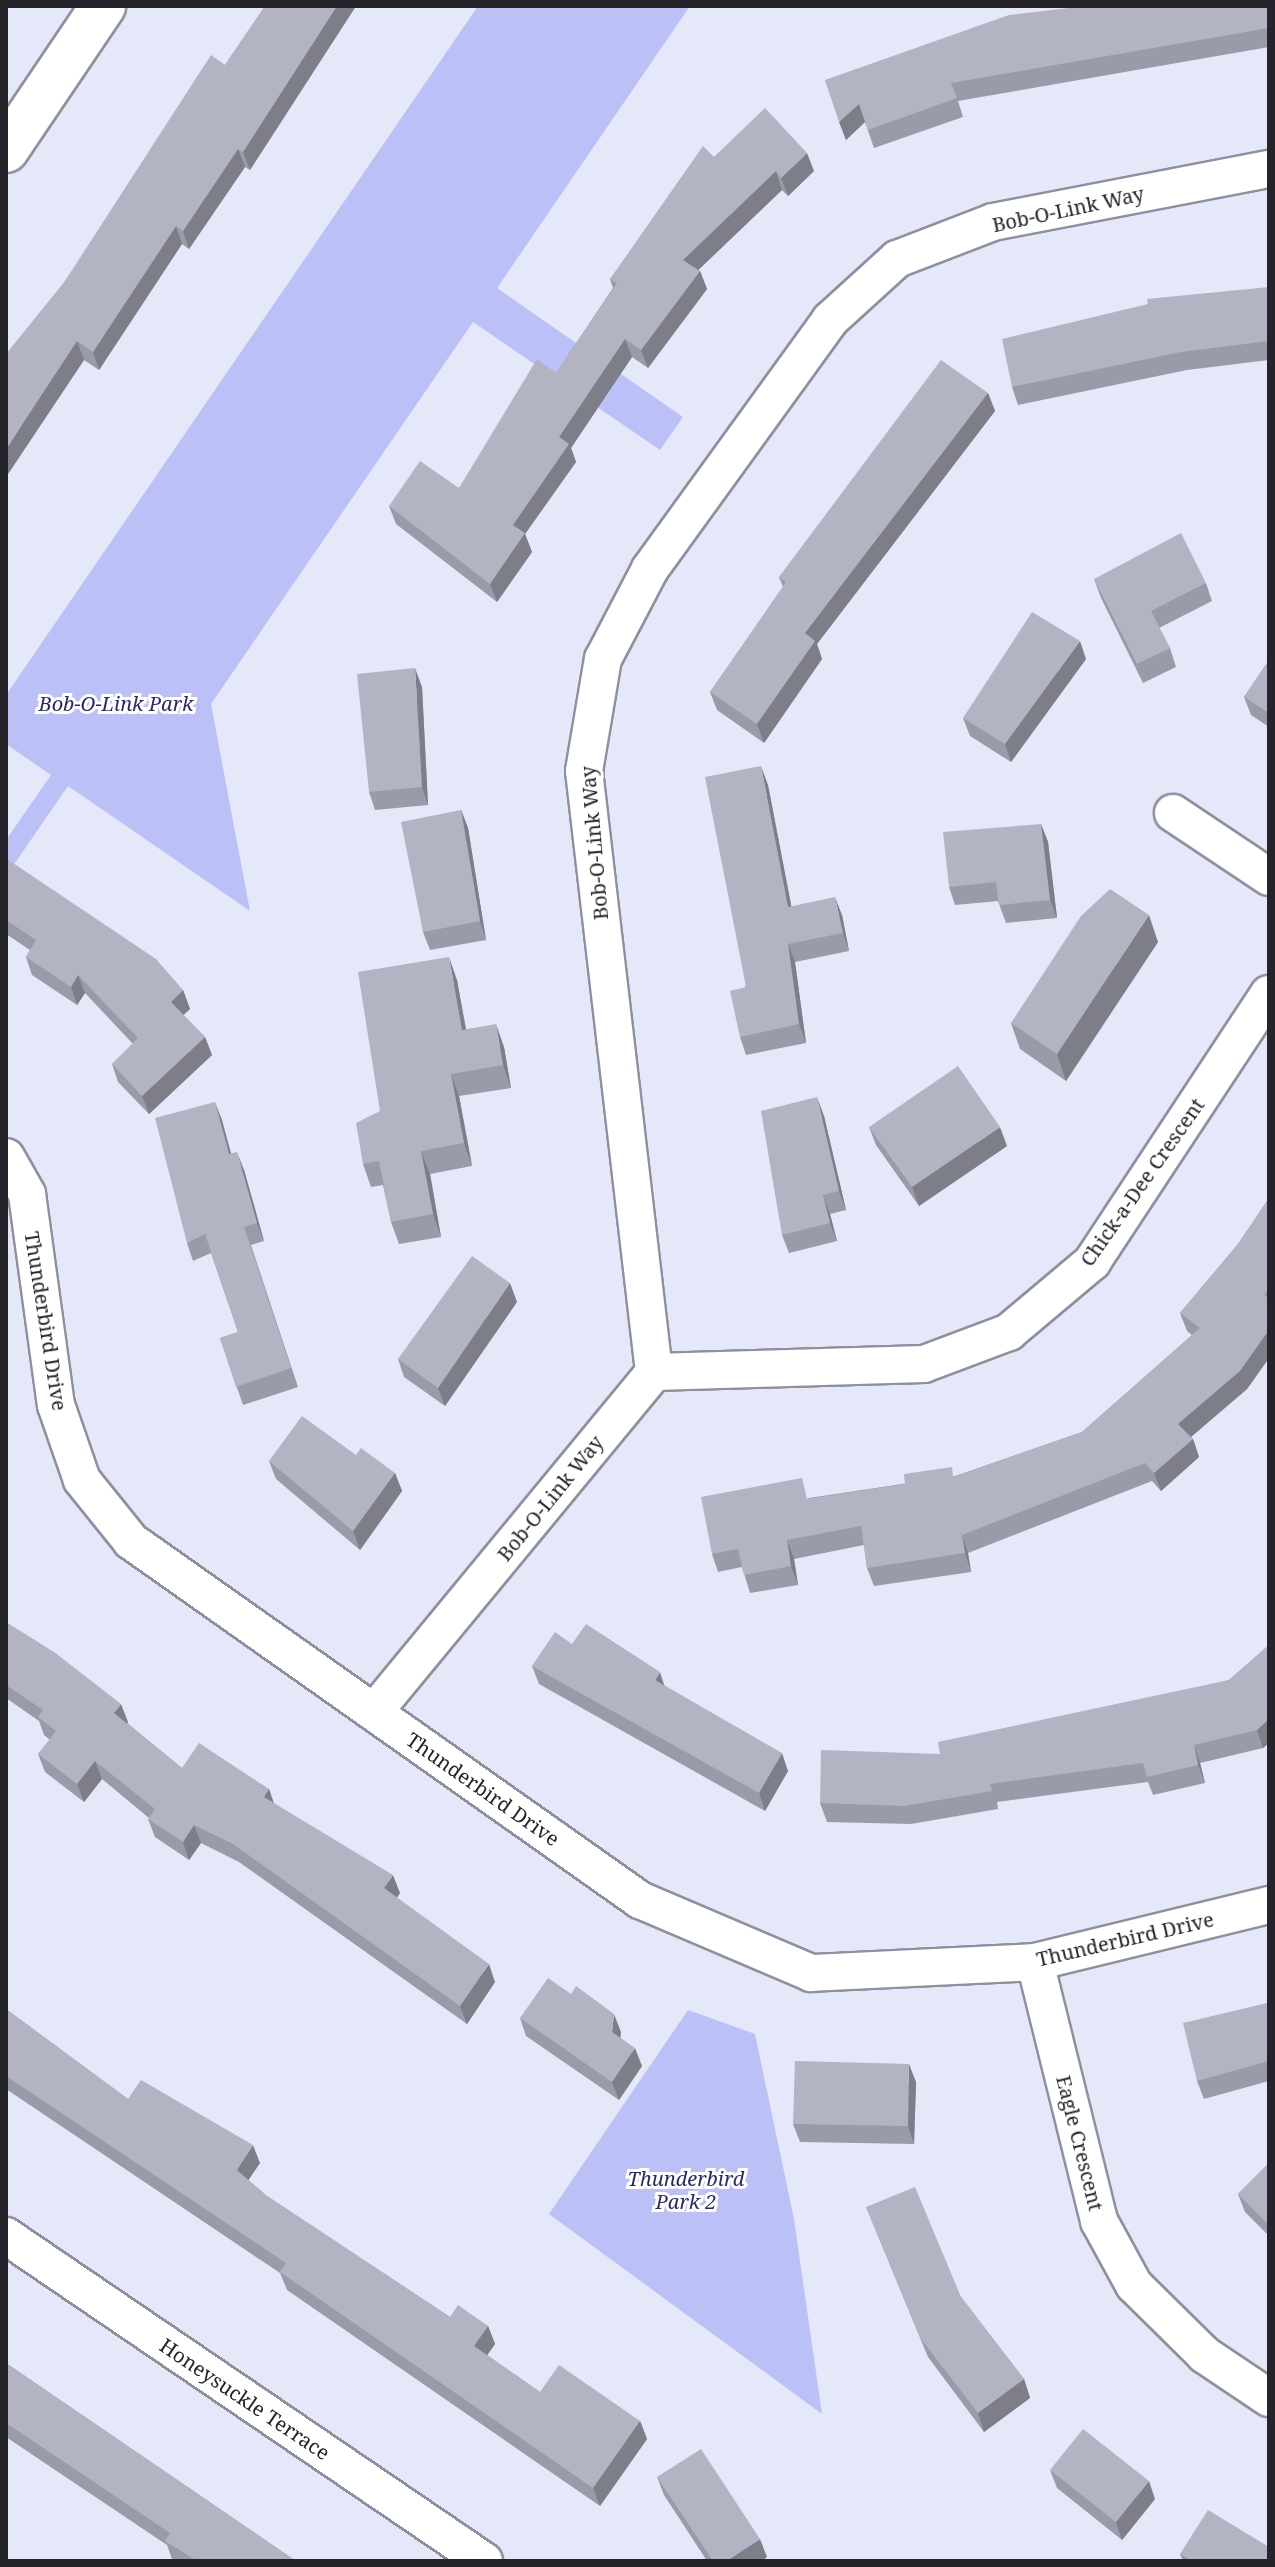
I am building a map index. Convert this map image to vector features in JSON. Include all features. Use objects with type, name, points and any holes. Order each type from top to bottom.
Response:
[{"type":"street","points":[[6,150],[103,6]]},
{"type":"street","name":"Bob-O-Link Way","points":[[374,1712],[654,1372],[584,771],[603,659],[650,569],[830,320],[897,259],[993,222],[1269,169]]},
{"type":"street","points":[[1173,813],[1269,877]]},
{"type":"street","name":"Chick-a-Dee Crescent","points":[[654,1372],[924,1364],[1009,1332],[1092,1262],[1269,994]]},
{"type":"street","name":"Thunderbird Drive","points":[[6,1157],[27,1194],[56,1405],[82,1480],[131,1541],[640,1900],[811,1973],[1035,1962],[1269,1905]]},
{"type":"street","name":"Eagle Crescent","points":[[1035,1962],[1106,2234],[1134,2285],[1205,2355],[1269,2398]]},
{"type":"street","name":"Honeysuckle Terrace","points":[[6,2236],[484,2561]]},
{"type":"green space","name":"Bob-O-Link Park","points":[[478,6],[690,6],[497,288],[683,417],[660,450],[473,322],[211,704],[250,911],[68,786],[6,876],[6,840],[51,775],[6,744],[6,695]]},
{"type":"green space","name":"Thunderbird Park 2","points":[[688,2010],[755,2034],[794,2219],[822,2414],[549,2214]]},
{"type":"building","points":[[265,6],[337,6],[243,152],[238,149],[183,231],[176,226],[93,352],[77,341],[6,449],[6,354],[65,281],[211,55],[225,65]]},
{"type":"building","points":[[1086,6],[1269,6],[1269,28],[951,83],[957,98],[868,130],[859,104],[839,122],[825,80],[1009,15]]},
{"type":"building","points":[[765,108],[807,153],[781,178],[776,171],[683,260],[700,271],[641,350],[625,339],[559,437],[569,444],[513,525],[525,533],[490,584],[389,506],[420,461],[459,488],[537,359],[556,373],[617,283],[610,279],[703,146],[714,157]]},
{"type":"building","points":[[1269,287],[1269,341],[1181,352],[1012,387],[1002,339],[1148,304],[1147,299]]},
{"type":"building","points":[[941,360],[988,393],[805,633],[815,641],[757,724],[710,692],[786,582],[779,577]]},
{"type":"building","points":[[1181,533],[1206,583],[1151,611],[1170,648],[1137,664],[1094,579]]},
{"type":"building","points":[[1032,612],[1080,641],[1005,744],[963,718]]},
{"type":"building","points":[[1269,660],[1269,713],[1244,697]]},
{"type":"building","points":[[415,668],[422,787],[369,792],[357,674]]},
{"type":"building","points":[[761,766],[788,907],[835,897],[843,933],[788,944],[799,1024],[740,1037],[730,991],[746,987],[705,777]]},
{"type":"building","points":[[461,810],[480,921],[423,932],[401,822]]},
{"type":"building","points":[[1041,824],[1050,900],[999,905],[996,882],[949,887],[943,832]]},
{"type":"building","points":[[7,859],[156,959],[183,990],[171,1002],[205,1037],[142,1096],[112,1064],[138,1038],[78,975],[71,987],[26,957],[36,940],[6,920]]},
{"type":"building","points":[[1110,889],[1149,915],[1057,1054],[1011,1023],[1081,916]]},
{"type":"building","points":[[449,957],[462,1030],[496,1024],[503,1065],[451,1074],[464,1143],[421,1151],[433,1214],[391,1222],[379,1161],[363,1164],[356,1123],[380,1111],[358,972]]},
{"type":"building","points":[[958,1066],[1000,1127],[912,1187],[869,1127]]},
{"type":"building","points":[[817,1097],[839,1191],[823,1195],[830,1223],[782,1235],[761,1111]]},
{"type":"building","points":[[215,1102],[229,1154],[237,1152],[257,1223],[244,1227],[291,1368],[236,1387],[220,1338],[238,1332],[205,1234],[187,1243],[155,1118]]},
{"type":"building","points":[[1269,1198],[1269,1288],[1264,1295],[1269,1299],[1269,1330],[1240,1371],[1178,1424],[1193,1439],[1154,1473],[1145,1463],[962,1535],[965,1553],[867,1568],[861,1526],[787,1540],[791,1566],[744,1575],[738,1549],[712,1554],[701,1497],[802,1478],[807,1499],[905,1484],[904,1474],[952,1467],[953,1477],[1082,1432],[1200,1328],[1180,1313],[1238,1244]]},
{"type":"building","points":[[472,1256],[510,1283],[438,1388],[398,1359]]},
{"type":"building","points":[[302,1416],[356,1455],[361,1448],[395,1473],[353,1531],[269,1461]]},
{"type":"building","points":[[6,1622],[54,1652],[121,1704],[114,1713],[182,1768],[199,1743],[269,1789],[264,1797],[393,1875],[384,1888],[489,1964],[460,2006],[233,1844],[194,1825],[183,1842],[148,1819],[155,1809],[95,1761],[77,1784],[38,1754],[56,1731],[38,1717],[43,1710],[6,1685]]},
{"type":"building","points":[[586,1624],[660,1672],[655,1680],[782,1753],[759,1793],[532,1666],[555,1632],[572,1644]]},
{"type":"building","points":[[1269,1645],[1269,1719],[1257,1730],[1194,1745],[1198,1765],[1147,1777],[1143,1763],[990,1784],[992,1791],[904,1806],[820,1803],[821,1750],[940,1754],[938,1742],[1229,1680]]},
{"type":"building","points":[[548,1978],[571,1994],[576,1986],[614,2014],[612,2032],[635,2048],[612,2082],[520,2018]]},
{"type":"building","points":[[1267,2003],[1269,2061],[1197,2081],[1183,2023]]},
{"type":"building","points":[[6,2009],[128,2099],[141,2080],[253,2145],[237,2170],[267,2196],[450,2317],[458,2305],[488,2326],[474,2346],[540,2392],[559,2365],[640,2421],[593,2488],[280,2272],[286,2263],[6,2076]]},
{"type":"building","points":[[795,2061],[909,2064],[908,2126],[793,2124]]},
{"type":"building","points":[[1269,2163],[1269,2225],[1238,2194]]},
{"type":"building","points":[[915,2187],[961,2297],[1024,2379],[978,2413],[921,2339],[866,2207]]},
{"type":"building","points":[[6,2363],[296,2561],[197,2561],[165,2541],[170,2533],[6,2423]]},
{"type":"building","points":[[1083,2429],[1149,2481],[1116,2522],[1050,2470]]},
{"type":"building","points":[[701,2449],[760,2539],[727,2561],[713,2561],[657,2477]]},
{"type":"building","points":[[1208,2510],[1269,2547],[1269,2561],[1192,2561],[1180,2554]]}]
